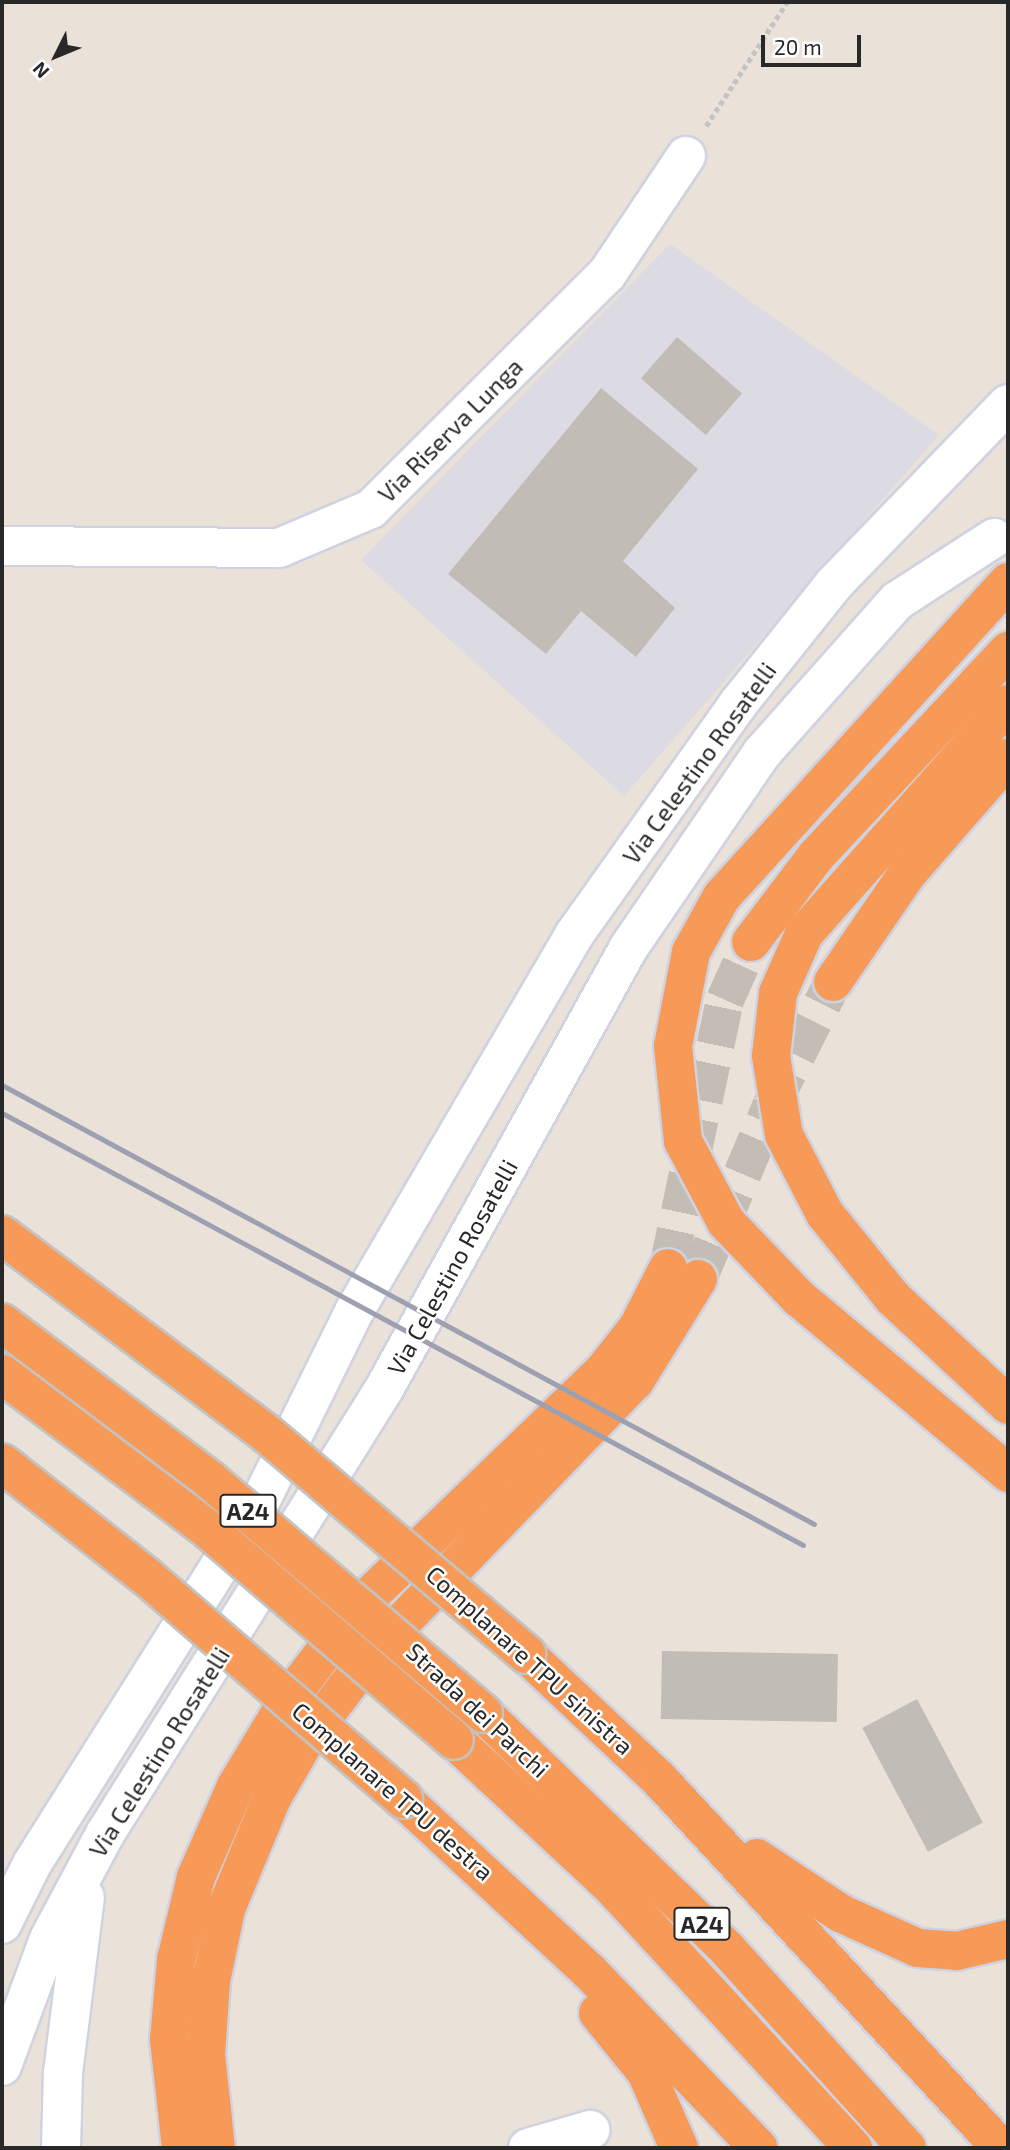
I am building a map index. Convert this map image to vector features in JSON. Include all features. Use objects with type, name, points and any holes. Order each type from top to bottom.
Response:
[{"type":"highway","points":[[1008,582],[722,896],[691,952],[673,1046],[683,1140],[726,1222],[799,1298],[1008,1473]]},
{"type":"highway","points":[[751,942],[816,856],[1008,651]]},
{"type":"highway","points":[[1008,704],[804,934],[778,993],[771,1056],[784,1135],[825,1214],[893,1298],[1008,1405]]},
{"type":"highway","points":[[833,982],[907,874],[1008,758]]},
{"type":"highway","name":"Complanare TPU sinistra","points":[[2,1235],[256,1425],[526,1654],[659,1779],[1001,2148]]},
{"type":"highway","points":[[181,2148],[169,2040],[176,1960],[196,1877],[236,1786],[290,1697],[360,1605],[605,1369],[683,1274],[666,1338],[623,1396],[373,1652],[310,1733],[272,1798],[226,1909],[211,1981],[206,2054],[216,2148]]},
{"type":"highway","name":"Strada dei Parchi","points":[[2,1323],[210,1480],[483,1713],[728,1950],[907,2148]]},
{"type":"highway","name":"Strada dei Parchi","points":[[2,1374],[229,1546],[454,1740],[612,1888],[853,2148]]},
{"type":"highway","name":"Complanare TPU destra","points":[[2,1463],[147,1577],[440,1828],[589,1971],[759,2148]]},
{"type":"highway","points":[[659,1779],[803,1892],[887,1936],[943,1952],[1008,1938]]},
{"type":"highway","points":[[440,1828],[521,1933],[638,2060],[679,2148]]},
{"type":"street","name":"Via Riserva Lunga","points":[[2,546],[279,548],[371,509],[607,274],[686,156]]},
{"type":"street","name":"Via Celestino Rosatelli","points":[[2,1924],[127,1710],[260,1502],[355,1310],[574,935],[738,705],[834,584],[1008,404]]},
{"type":"street","name":"Via Celestino Rosatelli","points":[[2,2066],[49,1939],[105,1834],[384,1389],[629,947],[754,764],[897,601],[994,538]]},
{"type":"street","points":[[2,1882],[127,1710]]},
{"type":"street","points":[[61,2148],[78,1918],[105,1834]]},
{"type":"street","points":[[528,2148],[590,2130]]},
{"type":"path","points":[[686,156],[787,2]]},
{"type":"shaded area","points":[[670,244],[939,435],[624,796],[361,560]]},
{"type":"building","points":[[677,337],[742,393],[706,435],[641,379]]},
{"type":"building","points":[[601,388],[698,469],[623,561],[675,608],[636,657],[581,611],[546,654],[448,574]]},
{"type":"building","points":[[662,1651],[838,1654],[837,1722],[661,1719]]},
{"type":"building","points":[[917,1699],[983,1823],[928,1852],[862,1728]]},
{"type":"tunnel","points":[[668,1268],[725,1000],[751,942]]},
{"type":"tunnel","points":[[698,1279],[771,1106],[833,982]]},
{"type":"railway","points":[[2,1085],[814,1524]]},
{"type":"railway","points":[[2,1113],[803,1545]]}]
